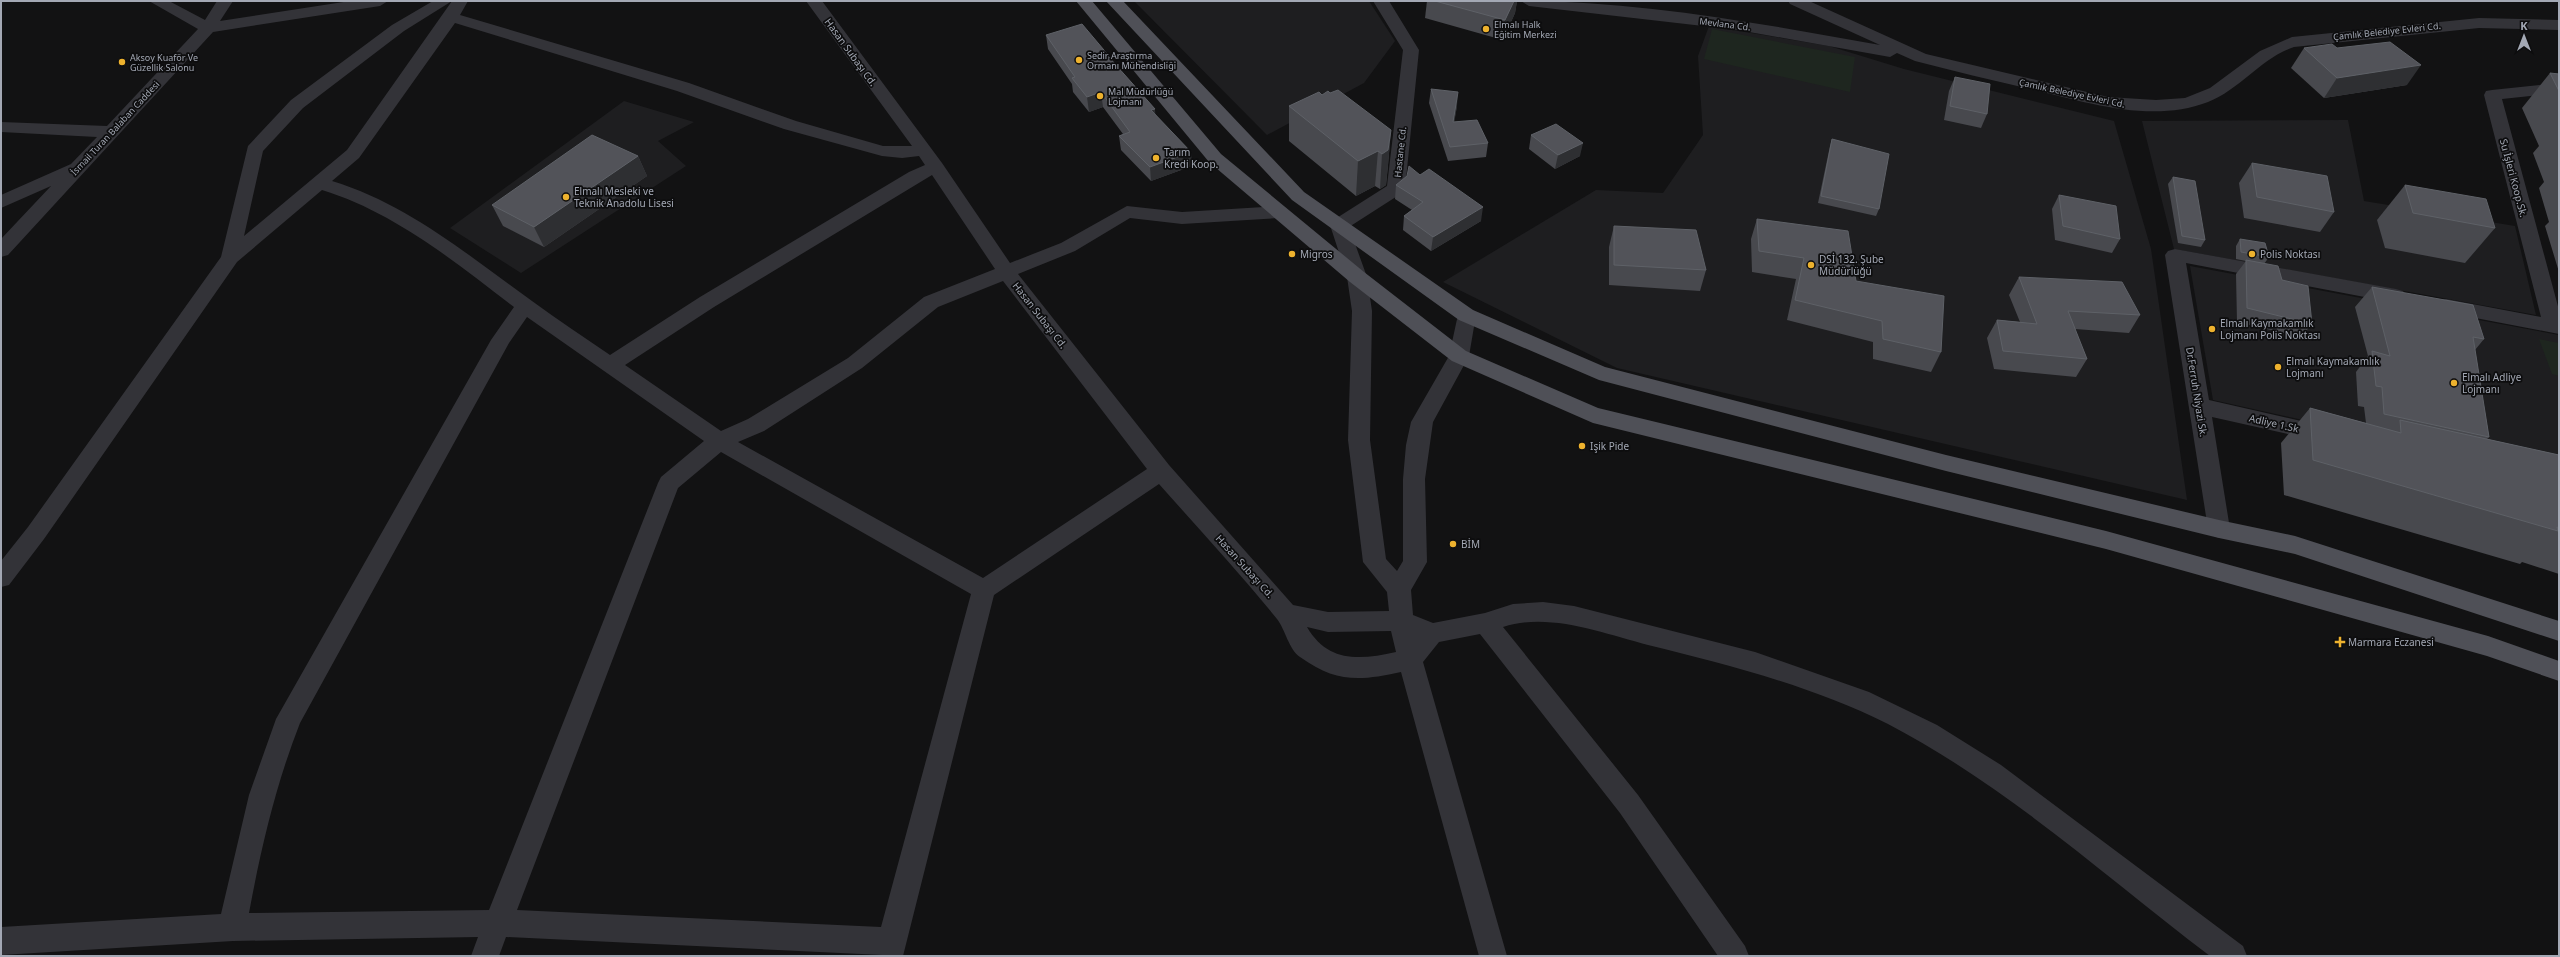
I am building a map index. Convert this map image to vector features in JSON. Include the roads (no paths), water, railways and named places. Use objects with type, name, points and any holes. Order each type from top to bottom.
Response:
[{"type":"main road","points":[[1084,1],[1215,158],[1357,277],[1459,356],[1593,415],[2106,540],[2488,646],[2559,671]]},
{"type":"main road","points":[[1114,1],[1298,196],[1466,315],[1599,374],[1946,463],[2219,529],[2295,545],[2559,631]]},
{"type":"street","points":[[157,1],[208,28],[380,1]]},
{"type":"street","name":"İsmail Turan Balaban Caddesi","points":[[1,251],[208,28],[225,1]]},
{"type":"street","name":"Hasan Subaşı Cd.","points":[[814,1],[921,150],[936,167],[1007,273],[1161,471],[1286,613],[1307,649],[1331,663],[1363,669],[1410,660]]},
{"type":"street","name":"Hastane Cd.","points":[[1339,225],[1396,189],[1411,50],[1381,1]]},
{"type":"street","name":"Mevlana Cd.","points":[[1529,1],[1738,25],[1921,58]]},
{"type":"street","name":"Çamlık Belediye Evleri Cd.","points":[[1796,1],[1921,58],[2108,102],[2139,106],[2171,106],[2195,101],[2216,94],[2265,53],[2292,42],[2479,23],[2559,25]]},
{"type":"street","points":[[1,578],[40,527],[230,258],[353,154],[452,6]]},
{"type":"street","points":[[230,258],[254,150],[297,104],[398,28],[452,6],[790,125],[882,151],[902,153],[921,150]]},
{"type":"street","name":"Su İşleri Koop.Sk.","points":[[2556,326],[2492,95],[2559,88]]},
{"type":"street","points":[[1,127],[112,132]]},
{"type":"street","points":[[1,202],[80,165]]},
{"type":"street","points":[[611,364],[714,298],[915,176],[936,167]]},
{"type":"street","points":[[319,183],[354,194],[400,218],[456,254],[525,306],[611,364],[719,441],[984,590]]},
{"type":"street","points":[[485,956],[496,923],[669,483],[719,441],[756,425],[855,363],[932,302],[1007,273],[1068,247],[1127,212],[1182,218],[1279,212]]},
{"type":"street","points":[[1339,225],[1357,277],[1362,311],[1358,440],[1375,562],[1399,589]]},
{"type":"street","name":"Dr.Ferruh Niyazi Sk.","points":[[2219,529],[2175,255],[2556,326]]},
{"type":"street","points":[[233,926],[241,879],[274,755],[289,719],[445,444],[498,346],[525,306]]},
{"type":"street","points":[[1466,315],[1459,356],[1422,422],[1417,445],[1414,480],[1415,562],[1399,589],[1400,621],[1434,751],[1493,956]]},
{"type":"street","name":"Adliye 1.Sk","points":[[2199,406],[2344,439]]},
{"type":"street","points":[[1,942],[233,926],[496,923],[890,948],[984,590],[1161,471]]},
{"type":"street","points":[[1286,613],[1328,622],[1400,621],[1432,634],[1485,623],[1513,614],[1543,612],[1574,616],[1798,675],[1862,701],[1918,728],[2006,784],[2233,956]]},
{"type":"street","points":[[1485,623],[1629,804],[1735,956]]},
{"type":"street","points":[[1410,660],[1432,634]]},
{"type":"place","name":"Elmalı Halk Eğitim Merkezi","points":[[1486,29]]},
{"type":"place","name":"Sedir Araştırma Ormanı Mühendisliği","points":[[1079,60]]},
{"type":"place","name":"Aksoy Kuaför Ve Güzellik Salonu","points":[[122,62]]},
{"type":"place","name":"Mal Müdürlüğü Lojmanı","points":[[1100,96]]},
{"type":"place","name":"Tarım Kredi Koop.","points":[[1156,158]]},
{"type":"place","name":"Elmalı Mesleki ve Teknik Anadolu Lisesi","points":[[566,197]]},
{"type":"place","name":"Migros","points":[[1292,254]]},
{"type":"place","name":"Polis Noktası","points":[[2252,254]]},
{"type":"place","name":"DSİ 132. Şube Müdürlüğü","points":[[1811,265]]},
{"type":"place","name":"Elmalı Kaymakamlık Lojmanı Polis Noktası","points":[[2212,329]]},
{"type":"place","name":"Elmalı Kaymakamlık Lojmanı","points":[[2278,367]]},
{"type":"place","name":"Elmalı Adliye Lojmanı","points":[[2454,383]]},
{"type":"place","name":"Işik Pide","points":[[1582,446]]},
{"type":"place","name":"BİM","points":[[1453,544]]},
{"type":"place","name":"Marmara Eczanesi","points":[[2340,642]]}]
